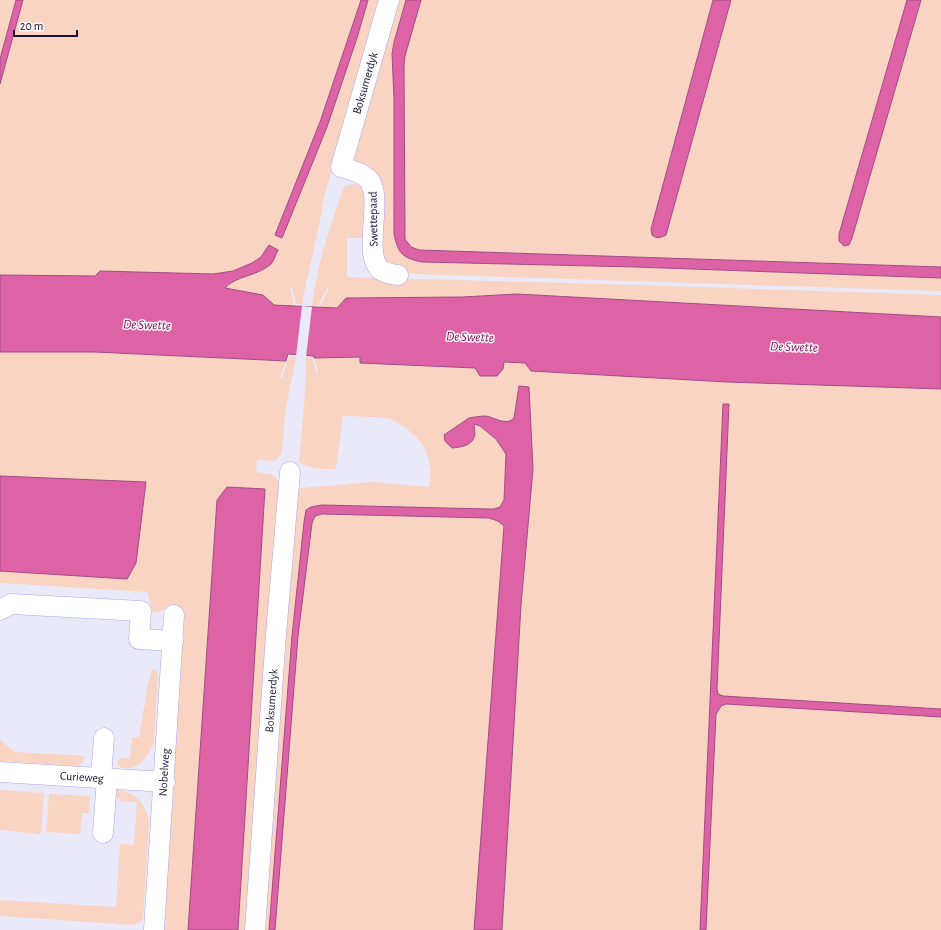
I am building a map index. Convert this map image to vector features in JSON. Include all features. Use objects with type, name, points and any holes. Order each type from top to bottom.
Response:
[{"type":"street","name":"Boksumerdyk","points":[[341,167],[389,0]]},
{"type":"street","name":"Swettepaad","points":[[341,167],[363,174],[372,184],[374,209],[373,256],[378,268],[388,273],[398,275]]},
{"type":"street","name":"Boksumerdyk","points":[[254,930],[276,634],[290,472]]},
{"type":"street","points":[[0,610],[11,604],[141,611],[139,639],[173,641]]},
{"type":"street","name":"Nobelweg","points":[[154,930],[165,782],[174,615]]},
{"type":"street","points":[[103,833],[104,738]]},
{"type":"street","name":"Curieweg","points":[[0,772],[165,782]]},
{"type":"shaded area","points":[[0,0],[16,0],[0,59]]},
{"type":"shaded area","points":[[23,0],[361,0],[320,122],[275,234],[282,238],[327,127],[357,38],[368,0],[381,0],[324,197],[302,305],[296,304],[292,287],[290,288],[294,306],[274,305],[263,295],[225,288],[235,280],[260,271],[271,264],[278,250],[270,245],[261,257],[252,263],[233,271],[213,274],[100,271],[95,276],[0,275],[0,84]]},
{"type":"shaded area","points":[[397,0],[406,0],[392,54],[394,99],[394,234],[409,259],[422,262],[636,267],[941,278],[941,291],[414,274],[394,269],[381,255],[354,156]]},
{"type":"shaded area","points":[[421,0],[713,0],[651,229],[652,235],[666,235],[731,0],[907,0],[839,234],[839,241],[844,246],[849,245],[852,238],[921,0],[941,0],[941,267],[418,250],[411,247],[405,239],[404,65],[405,56]]},
{"type":"shaded area","points":[[354,184],[365,188],[364,238],[347,238],[347,277],[941,295],[941,317],[517,294],[462,297],[346,298],[337,308],[319,308],[329,289],[327,288],[318,306],[312,305],[317,275],[325,245],[344,187]]},
{"type":"shaded area","points":[[0,352],[95,352],[286,361],[280,377],[282,378],[289,356],[296,357],[285,413],[282,453],[275,461],[257,460],[256,472],[273,475],[280,483],[248,930],[238,930],[265,490],[217,500],[188,930],[164,930],[184,611],[163,609],[160,612],[153,613],[147,592],[0,583],[0,571],[127,579],[145,482],[0,476]]},
{"type":"shaded area","points":[[306,357],[312,357],[317,374],[314,358],[360,357],[361,363],[476,368],[480,376],[497,376],[503,369],[503,362],[525,363],[531,371],[727,382],[941,389],[941,709],[723,696],[718,694],[723,404],[700,930],[502,930],[521,605],[533,469],[529,387],[519,387],[514,418],[510,421],[505,422],[499,419],[473,417],[469,418],[444,435],[473,424],[480,426],[496,439],[506,454],[504,500],[500,507],[488,509],[322,505],[304,522],[292,636],[269,930],[261,930],[296,491],[299,488],[374,482],[429,487],[430,477],[429,460],[417,438],[395,421],[379,417],[343,416],[335,469],[321,469],[299,462],[305,393]]},
{"type":"shaded area","points":[[322,514],[489,518],[498,521],[504,526],[474,930],[275,930],[298,636],[312,523],[315,516]]},
{"type":"shaded area","points":[[153,669],[158,675],[154,741],[146,757],[138,765],[121,768],[118,765],[120,758],[130,759],[132,737],[139,737],[150,674]]},
{"type":"shaded area","points":[[726,704],[941,717],[941,930],[706,930],[716,714],[721,706]]},
{"type":"shaded area","points":[[0,740],[15,752],[84,756],[82,763],[78,766],[0,761]]},
{"type":"shaded area","points":[[0,790],[44,793],[41,834],[0,830]]},
{"type":"shaded area","points":[[117,790],[130,793],[139,800],[148,816],[149,823],[143,919],[141,922],[132,925],[0,916],[0,900],[116,907],[120,844],[134,845],[137,802],[121,801],[121,799],[116,798]]},
{"type":"shaded area","points":[[49,794],[90,796],[89,813],[82,813],[80,834],[46,832]]},
{"type":"water","points":[[16,0],[23,0],[0,84],[0,59]]},
{"type":"water","points":[[361,0],[368,0],[357,38],[327,127],[282,238],[275,235],[320,122]]},
{"type":"water","points":[[406,0],[421,0],[405,56],[404,65],[405,239],[411,247],[419,250],[941,267],[941,278],[636,267],[422,262],[406,257],[397,246],[394,234],[394,99],[392,54]]},
{"type":"water","points":[[713,0],[731,0],[666,235],[657,238],[652,235],[651,229]]},
{"type":"water","points":[[907,0],[921,0],[852,238],[849,245],[844,246],[839,241],[839,234]]},
{"type":"water","name":"De Swette","points":[[269,245],[278,250],[271,264],[260,271],[229,284],[225,288],[263,295],[274,305],[337,308],[346,298],[462,297],[517,294],[941,317],[941,389],[727,382],[531,371],[525,363],[504,362],[503,369],[497,376],[480,376],[475,368],[360,363],[360,357],[314,358],[313,356],[288,354],[286,361],[95,352],[0,352],[0,275],[95,276],[100,271],[213,274],[233,271],[252,263],[261,257]]},
{"type":"water","points":[[519,386],[529,387],[533,469],[521,605],[502,930],[474,930],[504,526],[498,521],[489,518],[322,514],[315,516],[312,523],[298,636],[275,930],[269,930],[292,636],[306,510],[311,507],[322,505],[488,509],[500,507],[504,500],[506,454],[496,439],[480,426],[474,424],[474,438],[466,445],[452,448],[445,441],[444,435],[469,418],[486,416],[501,421],[511,420],[514,418]]},
{"type":"water","points":[[723,404],[729,404],[718,694],[723,696],[941,709],[941,717],[726,704],[721,706],[716,714],[706,930],[700,930]]},
{"type":"water","points":[[0,476],[146,482],[136,563],[127,579],[0,571]]},
{"type":"water","points":[[227,487],[265,489],[238,930],[188,930],[217,500]]},
{"type":"pier","points":[[302,306],[312,307],[306,357],[296,356]]}]
